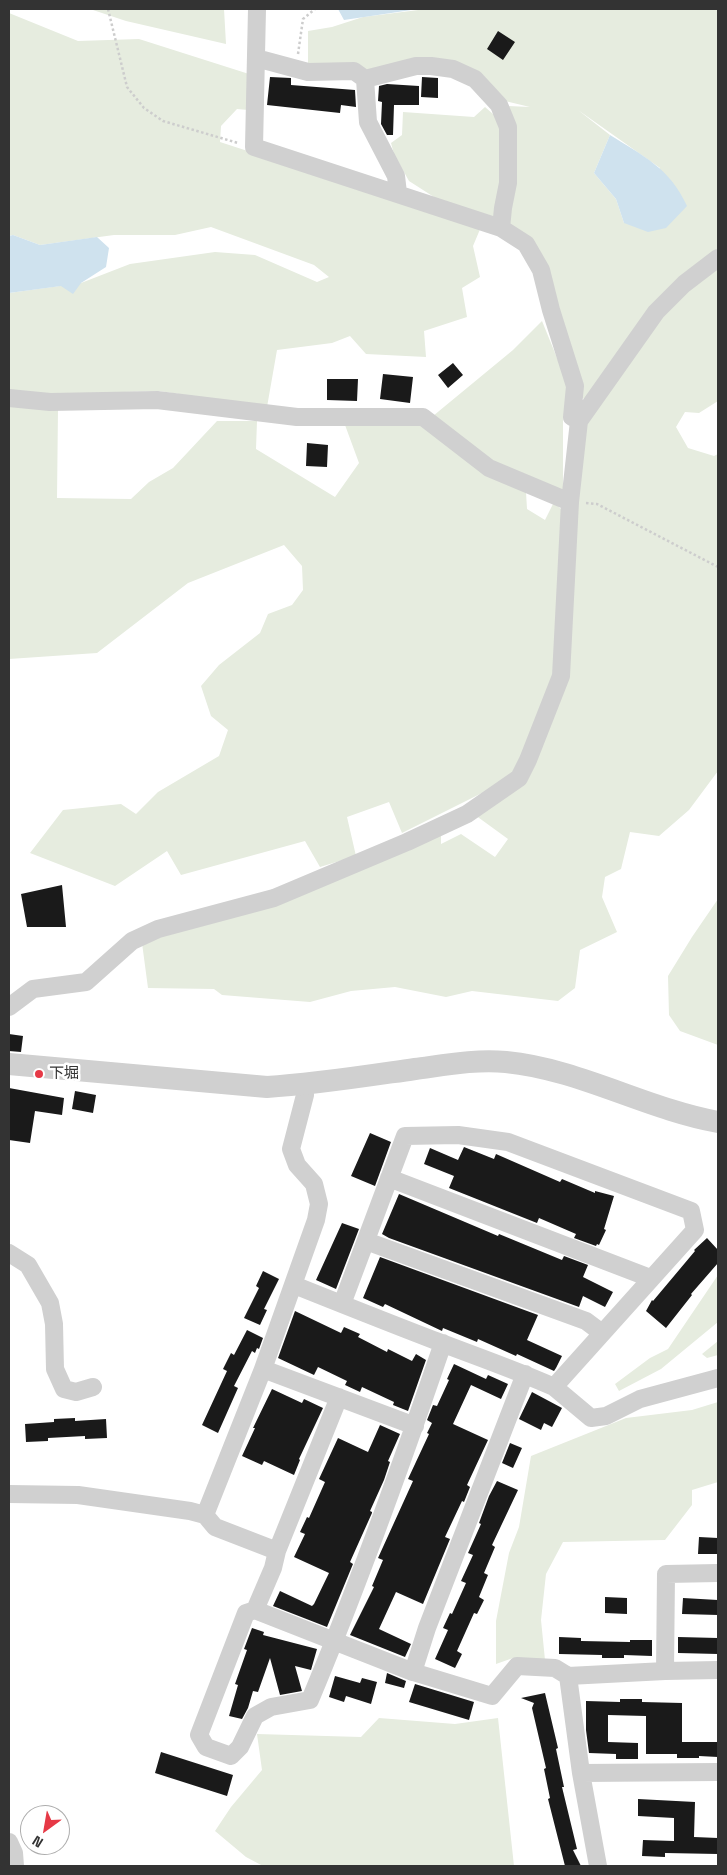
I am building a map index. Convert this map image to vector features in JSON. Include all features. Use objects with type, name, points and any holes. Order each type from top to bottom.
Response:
[{"type":"street","points":[[257,9],[254,147],[501,228],[526,244],[541,270],[551,310],[575,386],[572,417],[579,421]]},
{"type":"street","points":[[256,58],[308,72],[354,71],[365,79],[368,122],[396,176],[398,193]]},
{"type":"street","points":[[365,79],[416,66],[431,66],[453,68],[475,79],[481,85],[499,105],[508,127],[508,183],[501,228]]},
{"type":"street","points":[[9,1008],[33,989],[86,982],[132,941],[158,929],[274,898],[407,842],[467,814],[519,778],[528,760],[560,676],[570,502],[579,421],[656,312],[684,284],[718,258]]},
{"type":"street","points":[[9,398],[50,402],[157,400],[297,417],[423,417],[489,468],[570,502]]},
{"type":"street","points":[[9,1064],[267,1087],[304,1085],[466,1062],[505,1062],[551,1070],[671,1109],[718,1122]]},
{"type":"street","points":[[205,1515],[263,1369],[316,1220],[319,1204],[314,1184],[297,1165],[291,1149],[305,1095],[304,1085]]},
{"type":"street","points":[[342,1304],[405,1136],[458,1135],[508,1142],[691,1211],[695,1230],[650,1278],[554,1388]]},
{"type":"street","points":[[389,1178],[650,1278]]},
{"type":"street","points":[[366,1241],[586,1321],[602,1333]]},
{"type":"street","points":[[9,1253],[28,1265],[50,1303],[54,1324],[54,1368],[64,1390],[76,1392],[93,1387]]},
{"type":"street","points":[[294,1285],[524,1374],[554,1388],[591,1418],[606,1416],[640,1399],[718,1378]]},
{"type":"street","points":[[443,1343],[415,1426],[335,1642],[310,1700],[271,1708],[255,1716],[240,1747],[231,1756],[206,1747],[199,1735],[246,1613],[255,1610],[335,1642],[413,1672],[492,1696],[517,1666],[555,1668],[568,1676],[718,1670]]},
{"type":"street","points":[[263,1369],[415,1426]]},
{"type":"street","points":[[413,1672],[427,1628],[524,1374]]},
{"type":"street","points":[[255,1610],[339,1397]]},
{"type":"street","points":[[9,1494],[78,1495],[190,1511],[205,1515],[215,1528],[277,1551]]},
{"type":"street","points":[[665,1671],[666,1574],[718,1573]]},
{"type":"street","points":[[568,1676],[581,1773],[598,1866]]},
{"type":"street","points":[[581,1773],[718,1772]]},
{"type":"street","points":[[9,1842],[14,1853],[15,1866]]},
{"type":"path","points":[[108,9],[127,87],[144,108],[163,120],[254,147]]},
{"type":"path","points":[[297,70],[303,19],[315,9]]},
{"type":"path","points":[[570,502],[597,504],[718,567]]},
{"type":"shaded area","points":[[90,9],[224,9],[226,44],[126,21]]},
{"type":"shaded area","points":[[426,9],[718,9],[718,248],[584,399],[579,396],[545,267],[509,226],[508,106],[530,107],[505,101],[483,75],[421,63],[365,79],[308,72],[308,31],[332,27],[363,17]],"holes":[[[578,110],[660,168],[624,223],[616,199],[594,173],[610,135]]]},
{"type":"shaded area","points":[[9,13],[78,41],[139,39],[249,74],[248,110],[237,109],[221,126],[220,142],[481,227],[473,246],[480,277],[462,288],[467,317],[424,331],[426,357],[366,354],[350,336],[332,343],[277,350],[267,407],[159,391],[52,394],[9,390],[9,293],[81,283],[130,264],[215,252],[255,255],[317,282],[329,277],[314,265],[211,227],[175,235],[114,235],[40,245],[13,235],[9,236]]},
{"type":"shaded area","points":[[485,107],[501,121],[505,185],[494,222],[448,206],[409,181],[394,154],[391,143],[402,135],[403,112],[474,117]]},
{"type":"shaded area","points":[[718,267],[718,401],[699,413],[685,412],[676,427],[688,448],[714,456],[718,454],[718,771],[689,810],[659,836],[630,832],[621,869],[605,877],[602,897],[617,932],[580,950],[575,988],[558,1001],[472,991],[446,997],[395,987],[351,991],[310,1002],[222,995],[214,989],[148,988],[142,943],[441,834],[441,844],[461,834],[495,857],[508,839],[475,815],[523,783],[567,678],[583,425],[666,310]]},
{"type":"shaded area","points":[[542,321],[568,385],[563,421],[563,493],[492,462],[433,416],[513,350]]},
{"type":"shaded area","points":[[9,405],[58,409],[57,498],[131,499],[149,482],[173,468],[217,421],[257,421],[256,449],[335,497],[359,463],[345,425],[420,420],[526,492],[527,509],[545,520],[554,502],[567,515],[556,676],[516,776],[402,833],[389,802],[347,817],[356,856],[320,867],[305,841],[181,875],[167,851],[115,886],[30,853],[63,810],[121,804],[136,814],[158,792],[219,756],[228,730],[211,716],[201,686],[219,665],[260,633],[268,614],[292,605],[303,590],[302,566],[284,545],[188,583],[97,653],[9,659]]},
{"type":"shaded area","points":[[718,899],[718,1045],[680,1031],[669,1015],[668,976]]},
{"type":"shaded area","points":[[718,1275],[718,1322],[661,1369],[619,1391],[615,1384],[650,1358],[668,1349]]},
{"type":"shaded area","points":[[718,1341],[718,1355],[707,1358],[702,1354]]},
{"type":"shaded area","points":[[718,1402],[718,1482],[692,1490],[692,1505],[665,1540],[563,1542],[546,1574],[541,1620],[545,1660],[513,1658],[496,1664],[496,1621],[509,1553],[519,1527],[531,1456],[626,1418],[692,1410]]},
{"type":"shaded area","points":[[379,1718],[455,1724],[498,1718],[514,1866],[263,1866],[246,1857],[215,1831],[231,1807],[262,1770],[257,1734],[361,1737]]},
{"type":"water","points":[[338,9],[418,9],[344,20]]},
{"type":"water","points":[[610,135],[664,172],[680,193],[687,206],[666,228],[648,232],[624,223],[616,199],[594,173]]},
{"type":"water","points":[[13,235],[40,245],[97,237],[109,248],[106,267],[81,283],[73,294],[61,286],[9,293],[9,236]]},
{"type":"building","points":[[498,31],[515,42],[503,60],[487,49]]},
{"type":"building","points":[[270,77],[291,78],[291,85],[355,90],[356,107],[341,105],[340,113],[267,105]]},
{"type":"building","points":[[422,77],[438,78],[438,98],[421,97]]},
{"type":"building","points":[[387,84],[419,86],[419,105],[394,105],[393,135],[387,135],[381,124],[382,102],[378,101],[379,86]]},
{"type":"building","points":[[453,363],[463,375],[448,388],[438,375]]},
{"type":"building","points":[[383,374],[413,377],[410,403],[380,399]]},
{"type":"building","points":[[327,379],[358,379],[357,401],[327,400]]},
{"type":"building","points":[[307,443],[328,445],[327,467],[306,466]]},
{"type":"building","points":[[62,885],[66,927],[27,927],[21,894]]},
{"type":"building","points":[[9,1034],[23,1036],[21,1052],[9,1051]]},
{"type":"building","points":[[9,1088],[64,1098],[62,1115],[35,1111],[30,1143],[9,1140]]},
{"type":"building","points":[[75,1091],[96,1095],[93,1113],[72,1109]]},
{"type":"building","points":[[370,1133],[391,1142],[375,1186],[351,1176]]},
{"type":"building","points":[[464,1147],[494,1159],[496,1154],[560,1182],[562,1179],[595,1193],[595,1191],[614,1196],[604,1229],[606,1230],[599,1245],[597,1244],[596,1246],[574,1238],[576,1234],[539,1218],[537,1223],[449,1188],[454,1176],[424,1164],[430,1148],[458,1160]]},
{"type":"building","points":[[399,1194],[498,1236],[499,1234],[562,1260],[564,1256],[588,1265],[583,1277],[613,1292],[605,1307],[583,1296],[579,1307],[389,1238],[382,1234]]},
{"type":"building","points":[[342,1223],[359,1229],[336,1289],[316,1280]]},
{"type":"building","points":[[707,1238],[718,1250],[718,1263],[691,1294],[666,1328],[646,1311],[652,1300],[694,1250]]},
{"type":"building","points":[[380,1257],[538,1315],[527,1340],[562,1356],[556,1368],[554,1371],[478,1339],[477,1342],[443,1328],[442,1331],[385,1304],[383,1307],[363,1298]]},
{"type":"building","points":[[263,1271],[279,1279],[264,1309],[267,1310],[260,1325],[244,1318],[259,1288],[256,1286]]},
{"type":"building","points":[[295,1311],[341,1333],[344,1327],[360,1334],[358,1337],[387,1352],[388,1349],[412,1361],[416,1354],[426,1360],[408,1411],[393,1405],[394,1402],[362,1387],[360,1392],[345,1385],[347,1381],[318,1367],[314,1375],[278,1358]]},
{"type":"building","points":[[247,1330],[263,1338],[259,1349],[257,1348],[255,1353],[252,1351],[234,1386],[238,1388],[218,1433],[202,1425],[227,1371],[223,1369],[231,1353],[234,1355]]},
{"type":"building","points":[[454,1364],[486,1379],[488,1375],[508,1384],[501,1399],[471,1385],[453,1424],[488,1440],[467,1485],[470,1487],[464,1502],[462,1501],[445,1537],[450,1539],[423,1604],[396,1592],[379,1629],[411,1644],[405,1657],[350,1635],[374,1587],[372,1586],[383,1560],[378,1558],[413,1481],[408,1479],[429,1434],[427,1433],[432,1423],[427,1420],[433,1405],[437,1406]]},
{"type":"building","points":[[272,1389],[302,1403],[304,1399],[323,1408],[299,1459],[294,1475],[264,1461],[262,1465],[242,1456]]},
{"type":"building","points":[[532,1392],[562,1408],[552,1427],[544,1423],[541,1430],[519,1419]]},
{"type":"building","points":[[75,1418],[75,1421],[106,1419],[107,1438],[85,1439],[85,1436],[48,1438],[48,1441],[26,1442],[25,1424],[54,1422],[54,1419]]},
{"type":"building","points":[[380,1425],[400,1434],[388,1461],[390,1462],[384,1480],[370,1511],[372,1513],[350,1562],[353,1564],[327,1627],[273,1606],[280,1591],[312,1606],[314,1604],[329,1573],[294,1557],[305,1534],[300,1532],[307,1517],[309,1518],[325,1482],[319,1479],[338,1438],[368,1452]]},
{"type":"building","points":[[510,1443],[522,1448],[513,1468],[502,1463]]},
{"type":"building","points":[[497,1481],[518,1490],[492,1545],[495,1547],[484,1573],[488,1575],[479,1597],[484,1600],[477,1614],[474,1613],[457,1651],[462,1654],[455,1668],[435,1659],[448,1630],[443,1628],[450,1613],[452,1614],[466,1583],[461,1581],[473,1555],[468,1553],[481,1524],[479,1523],[489,1496]]},
{"type":"building","points":[[699,1537],[718,1538],[718,1554],[698,1554]]},
{"type":"building","points":[[605,1597],[627,1598],[627,1614],[605,1613]]},
{"type":"building","points":[[683,1598],[718,1600],[718,1615],[682,1614]]},
{"type":"building","points":[[252,1628],[264,1632],[263,1635],[317,1649],[311,1670],[295,1666],[302,1691],[280,1695],[270,1658],[258,1692],[253,1691],[248,1708],[242,1719],[229,1716],[238,1685],[235,1684],[247,1650],[244,1649]]},
{"type":"building","points":[[559,1637],[581,1638],[581,1641],[630,1642],[630,1640],[652,1640],[652,1656],[624,1655],[624,1658],[602,1658],[602,1655],[559,1654]]},
{"type":"building","points":[[678,1637],[718,1638],[718,1654],[678,1653]]},
{"type":"building","points":[[387,1673],[406,1681],[404,1688],[385,1683]]},
{"type":"building","points":[[335,1676],[360,1683],[362,1678],[377,1682],[371,1704],[346,1696],[344,1702],[329,1697]]},
{"type":"building","points":[[415,1684],[474,1702],[469,1720],[409,1702]]},
{"type":"building","points":[[545,1693],[558,1748],[556,1749],[564,1787],[562,1787],[577,1849],[573,1850],[581,1866],[565,1866],[548,1799],[550,1798],[544,1769],[546,1768],[532,1708],[534,1703],[521,1698]]},
{"type":"building","points":[[620,1699],[642,1699],[642,1702],[682,1703],[682,1742],[718,1742],[718,1757],[677,1758],[677,1754],[646,1754],[646,1716],[608,1715],[608,1742],[638,1743],[638,1759],[616,1759],[616,1754],[589,1753],[586,1730],[586,1701],[620,1702]]},
{"type":"building","points":[[161,1752],[233,1775],[227,1796],[155,1773]]},
{"type":"building","points":[[638,1799],[695,1802],[694,1837],[718,1838],[718,1854],[665,1853],[665,1857],[642,1856],[643,1840],[674,1841],[674,1818],[638,1816]]},
{"type":"place","name":"下堀","points":[[39,1074]]}]
